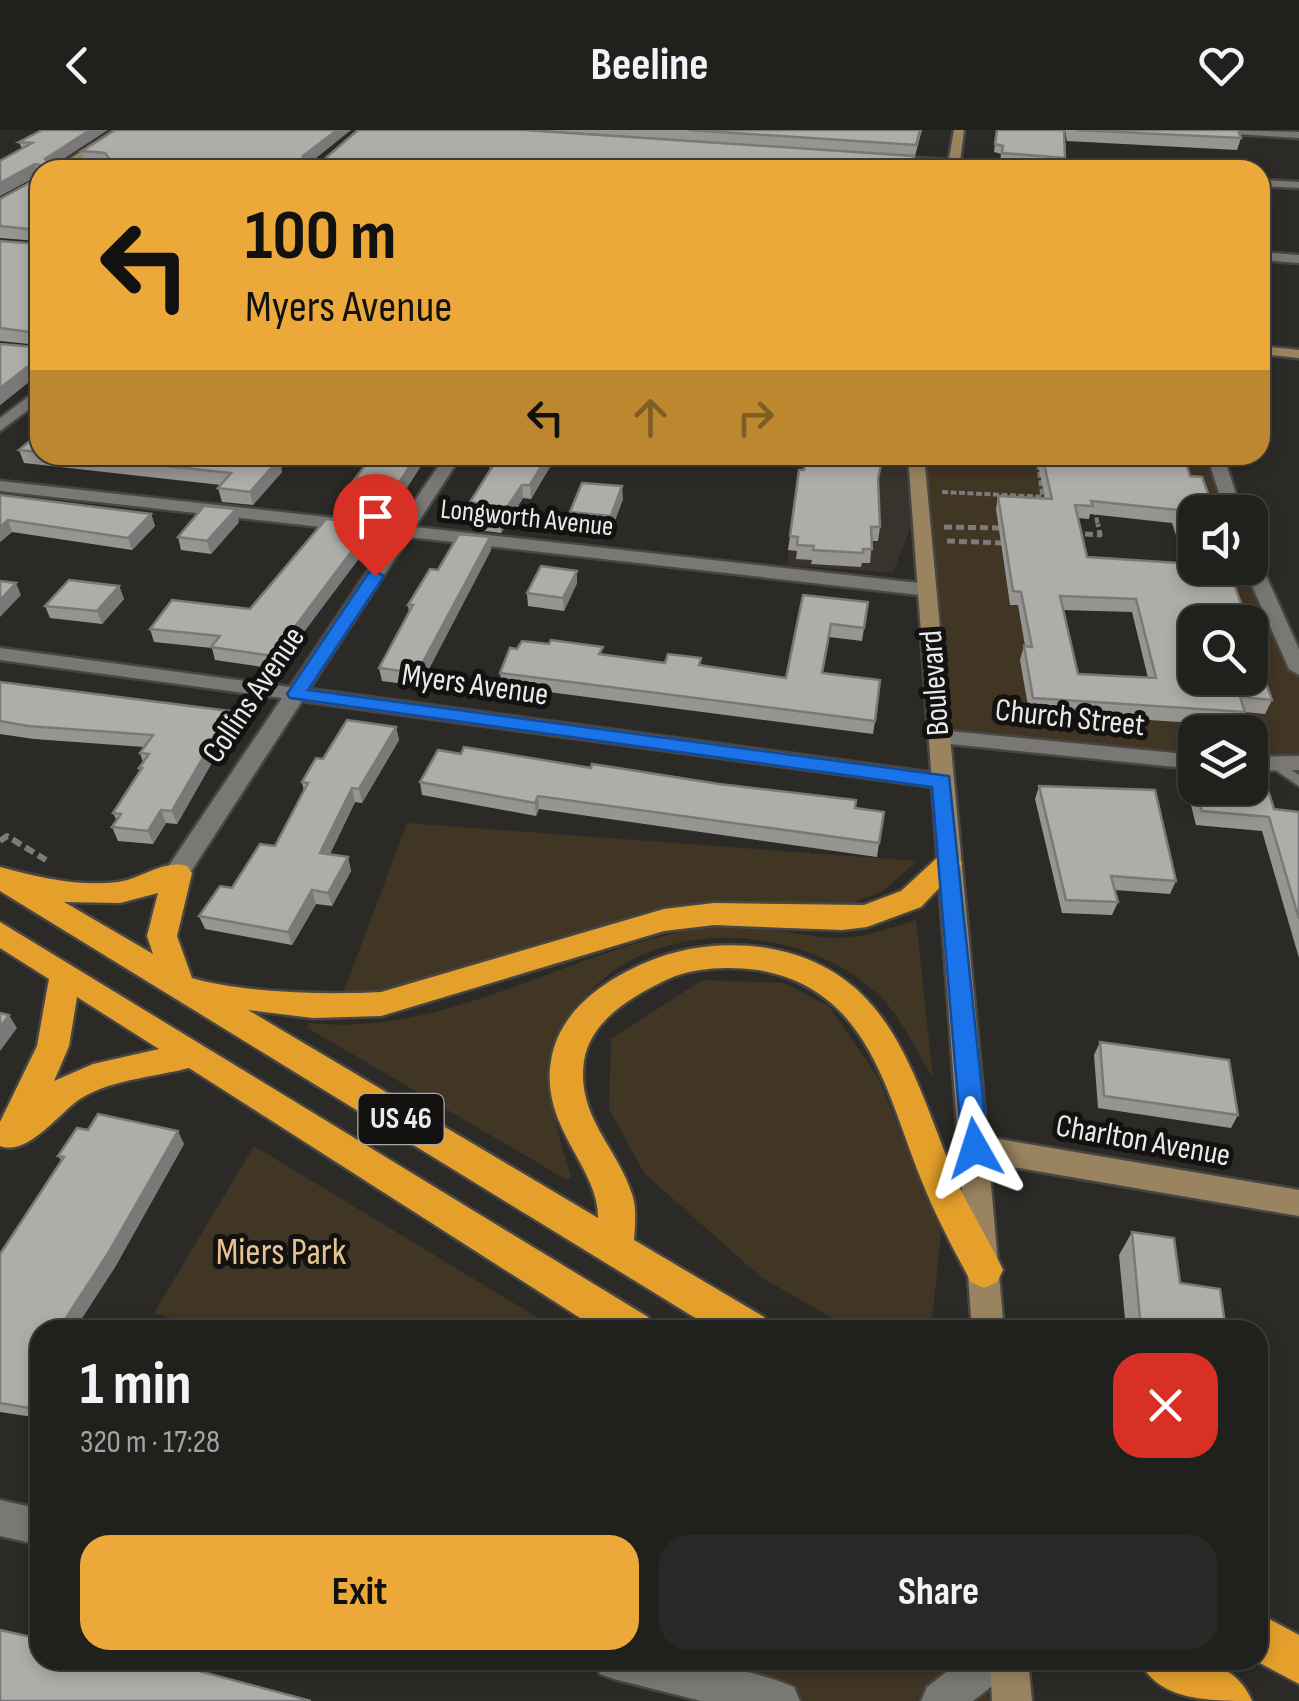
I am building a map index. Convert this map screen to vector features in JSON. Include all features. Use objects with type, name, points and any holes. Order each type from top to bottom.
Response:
[{"type":"highway","points":[[177,873],[162,936],[184,987],[292,1006],[338,1008],[380,1004],[664,920],[714,914],[842,919],[867,916],[910,899],[948,864]]},
{"type":"highway","points":[[4,879],[88,896],[136,892],[177,873]]},
{"type":"highway","name":"US 46","points":[[4,879],[734,1320]]},
{"type":"highway","name":"US 46","points":[[0,934],[618,1320]]},
{"type":"highway","points":[[615,1248],[615,1196],[573,1117],[566,1083],[567,1058],[577,1031],[620,990],[657,971],[689,960],[755,958],[787,964],[842,992],[884,1041],[903,1077],[935,1171],[984,1270]]},
{"type":"highway","points":[[5,1144],[53,1046],[65,975]]},
{"type":"highway","points":[[5,1144],[69,1088],[93,1078],[194,1054]]},
{"type":"highway","points":[[1268,1642],[1299,1660]]},
{"type":"street","points":[[74,160],[122,130]]},
{"type":"street","points":[[955,160],[959,130]]},
{"type":"street","points":[[1219,130],[1299,134]]},
{"type":"street","points":[[864,157],[894,160]]},
{"type":"street","points":[[1270,184],[1299,185]]},
{"type":"street","points":[[1270,257],[1299,260]]},
{"type":"street","points":[[1270,351],[1299,354]]},
{"type":"street","points":[[0,426],[30,401]]},
{"type":"street","name":"Collins Avenue","points":[[177,873],[448,465]]},
{"type":"street","name":"Boulevard","points":[[917,465],[987,1320]]},
{"type":"street","points":[[1219,465],[1229,495]]},
{"type":"street","name":"Longworth Avenue","points":[[0,486],[928,590]]},
{"type":"street","points":[[1259,585],[1299,669]]},
{"type":"street","name":"Myers Avenue","points":[[0,654],[942,781]]},
{"type":"street","name":"Church Street","points":[[939,737],[1178,760]]},
{"type":"street","name":"Charlton Avenue","points":[[975,1148],[1299,1203]]},
{"type":"street","points":[[0,1518],[30,1525]]},
{"type":"street","points":[[654,1670],[780,1701]]},
{"type":"street","points":[[941,1701],[980,1670]]},
{"type":"street","points":[[1010,1670],[1012,1701]]},
{"type":"lane","points":[[1287,763],[1299,782]]},
{"type":"path","points":[[1032,510],[1044,504],[1038,465]]},
{"type":"path","points":[[919,491],[1044,497]]},
{"type":"path","points":[[1063,532],[1100,535],[1094,504]]},
{"type":"path","points":[[923,534],[1008,528]]},
{"type":"path","points":[[923,534],[1022,543]]},
{"type":"path","points":[[4,839],[46,860]]},
{"type":"shaded area","points":[[800,465],[934,465],[893,573],[787,565]]},
{"type":"green space","points":[[921,465],[1219,465],[1229,495],[1178,495],[1178,505],[1041,468],[1087,550],[1000,543],[1010,604],[1018,605],[1028,661],[1029,711],[1178,722],[1178,759],[939,737]]},
{"type":"green space","points":[[1226,585],[1259,585],[1299,664],[1299,763],[1268,764],[1268,715],[1235,715],[1234,711],[1265,713],[1259,695],[1268,695],[1268,605],[1224,605]]},
{"type":"green space","points":[[407,823],[917,861],[883,891],[845,906],[750,904],[432,983],[340,1001]]},
{"type":"green space","points":[[916,920],[933,1078],[899,1021],[873,990],[840,967],[801,950],[759,940],[716,938],[674,944],[634,958],[600,982],[571,1018],[553,1084],[554,1116],[571,1177],[567,1180],[306,1027],[310,1023],[361,1024],[412,1017],[657,937],[707,927],[739,925],[845,938]]},
{"type":"green space","points":[[702,980],[784,983],[829,1006],[878,1077],[941,1232],[932,1320],[836,1320],[762,1278],[644,1173],[609,1109],[611,1039]]},
{"type":"green space","name":"Miers Park","points":[[254,1146],[542,1320],[178,1320],[154,1313]]},
{"type":"green space","points":[[603,1670],[978,1670],[990,1701],[726,1701]]},
{"type":"building","points":[[42,130],[90,130],[46,160],[30,160],[30,167],[0,183],[0,161],[32,143],[19,142]]},
{"type":"building","points":[[115,130],[337,130],[302,160],[110,160],[105,153],[82,151]]},
{"type":"building","points":[[358,130],[524,130],[914,156],[913,160],[323,160]]},
{"type":"building","points":[[689,130],[920,130],[916,145]]},
{"type":"building","points":[[997,130],[1064,130],[1065,158],[1002,153],[1003,146],[995,144]]},
{"type":"building","points":[[1076,130],[1238,130],[1241,138]]},
{"type":"building","points":[[30,182],[30,229],[0,226],[0,199]]},
{"type":"building","points":[[0,241],[30,243],[30,332],[0,328]]},
{"type":"building","points":[[0,344],[30,347],[30,365],[0,388]]},
{"type":"building","points":[[158,465],[274,465],[250,492],[218,488],[231,473]]},
{"type":"building","points":[[365,465],[411,465],[384,506],[338,501]]},
{"type":"building","points":[[493,465],[542,465],[530,485],[522,485],[499,519],[469,516],[476,503],[470,502]]},
{"type":"building","points":[[805,465],[881,465],[880,527],[871,527],[872,549],[863,549],[863,553],[813,550],[814,546],[797,545],[798,537],[790,536],[799,470],[804,470]]},
{"type":"building","points":[[1044,465],[1187,465],[1190,476],[1202,477],[1209,495],[1178,495],[1178,513],[1177,510],[1091,501],[1093,506],[1075,505],[1087,557],[1178,563],[1178,585],[1234,585],[1242,605],[1178,605],[1178,695],[1268,695],[1268,689],[1272,700],[1240,697],[1245,712],[1033,698],[1024,646],[1032,647],[1021,592],[1013,591],[998,496],[1052,499]],"holes":[[[1060,596],[1136,599],[1156,678],[1078,674]]]},
{"type":"building","points":[[582,483],[622,486],[611,516],[570,512]]},
{"type":"building","points":[[0,495],[151,514],[128,538],[8,520],[0,527]]},
{"type":"building","points":[[204,506],[236,509],[207,541],[178,537]]},
{"type":"building","points":[[326,519],[372,524],[273,656],[211,647],[220,636],[150,629],[172,600],[250,609]]},
{"type":"building","points":[[459,534],[490,537],[417,673],[379,668],[413,605],[408,605],[430,569],[438,570]]},
{"type":"building","points":[[541,566],[577,571],[563,598],[527,593]]},
{"type":"building","points":[[69,580],[119,586],[97,611],[45,606]]},
{"type":"building","points":[[0,581],[16,583],[0,600]]},
{"type":"building","points":[[803,595],[868,602],[864,628],[831,624],[822,673],[880,680],[875,721],[500,673],[510,648],[517,649],[522,641],[549,644],[551,640],[603,647],[599,654],[665,663],[668,654],[701,658],[699,665],[786,678]]},
{"type":"building","points":[[0,682],[230,711],[172,811],[161,810],[148,831],[112,827],[121,814],[113,813],[142,768],[149,754],[140,753],[153,735],[0,721]]},
{"type":"building","points":[[347,720],[396,727],[359,789],[352,788],[320,853],[348,857],[328,893],[312,890],[288,932],[199,916],[220,886],[232,888],[260,844],[275,846],[308,783],[302,782],[316,758],[323,759]]},
{"type":"building","points":[[464,747],[591,768],[592,764],[856,800],[855,808],[884,812],[879,843],[538,796],[535,803],[420,782],[438,750],[461,754]]},
{"type":"building","points":[[1039,786],[1155,790],[1176,881],[1111,876],[1118,902],[1066,900]]},
{"type":"building","points":[[1268,790],[1274,809],[1299,812],[1299,919],[1269,817],[1202,811],[1200,805],[1268,805]]},
{"type":"building","points":[[0,1013],[9,1015],[0,1027]]},
{"type":"building","points":[[1100,1042],[1229,1060],[1238,1115],[1104,1096]]},
{"type":"building","points":[[98,1114],[178,1131],[66,1318],[75,1320],[30,1320],[30,1408],[0,1403],[0,1254],[64,1157],[58,1156],[77,1128],[88,1130]]},
{"type":"building","points":[[1132,1232],[1174,1238],[1180,1283],[1220,1289],[1225,1320],[1140,1320]]},
{"type":"building","points":[[0,1630],[30,1637],[30,1670],[195,1670],[311,1701],[0,1701]]},
{"type":"route","points":[[375,576],[296,694],[942,781],[975,1148]]}]
